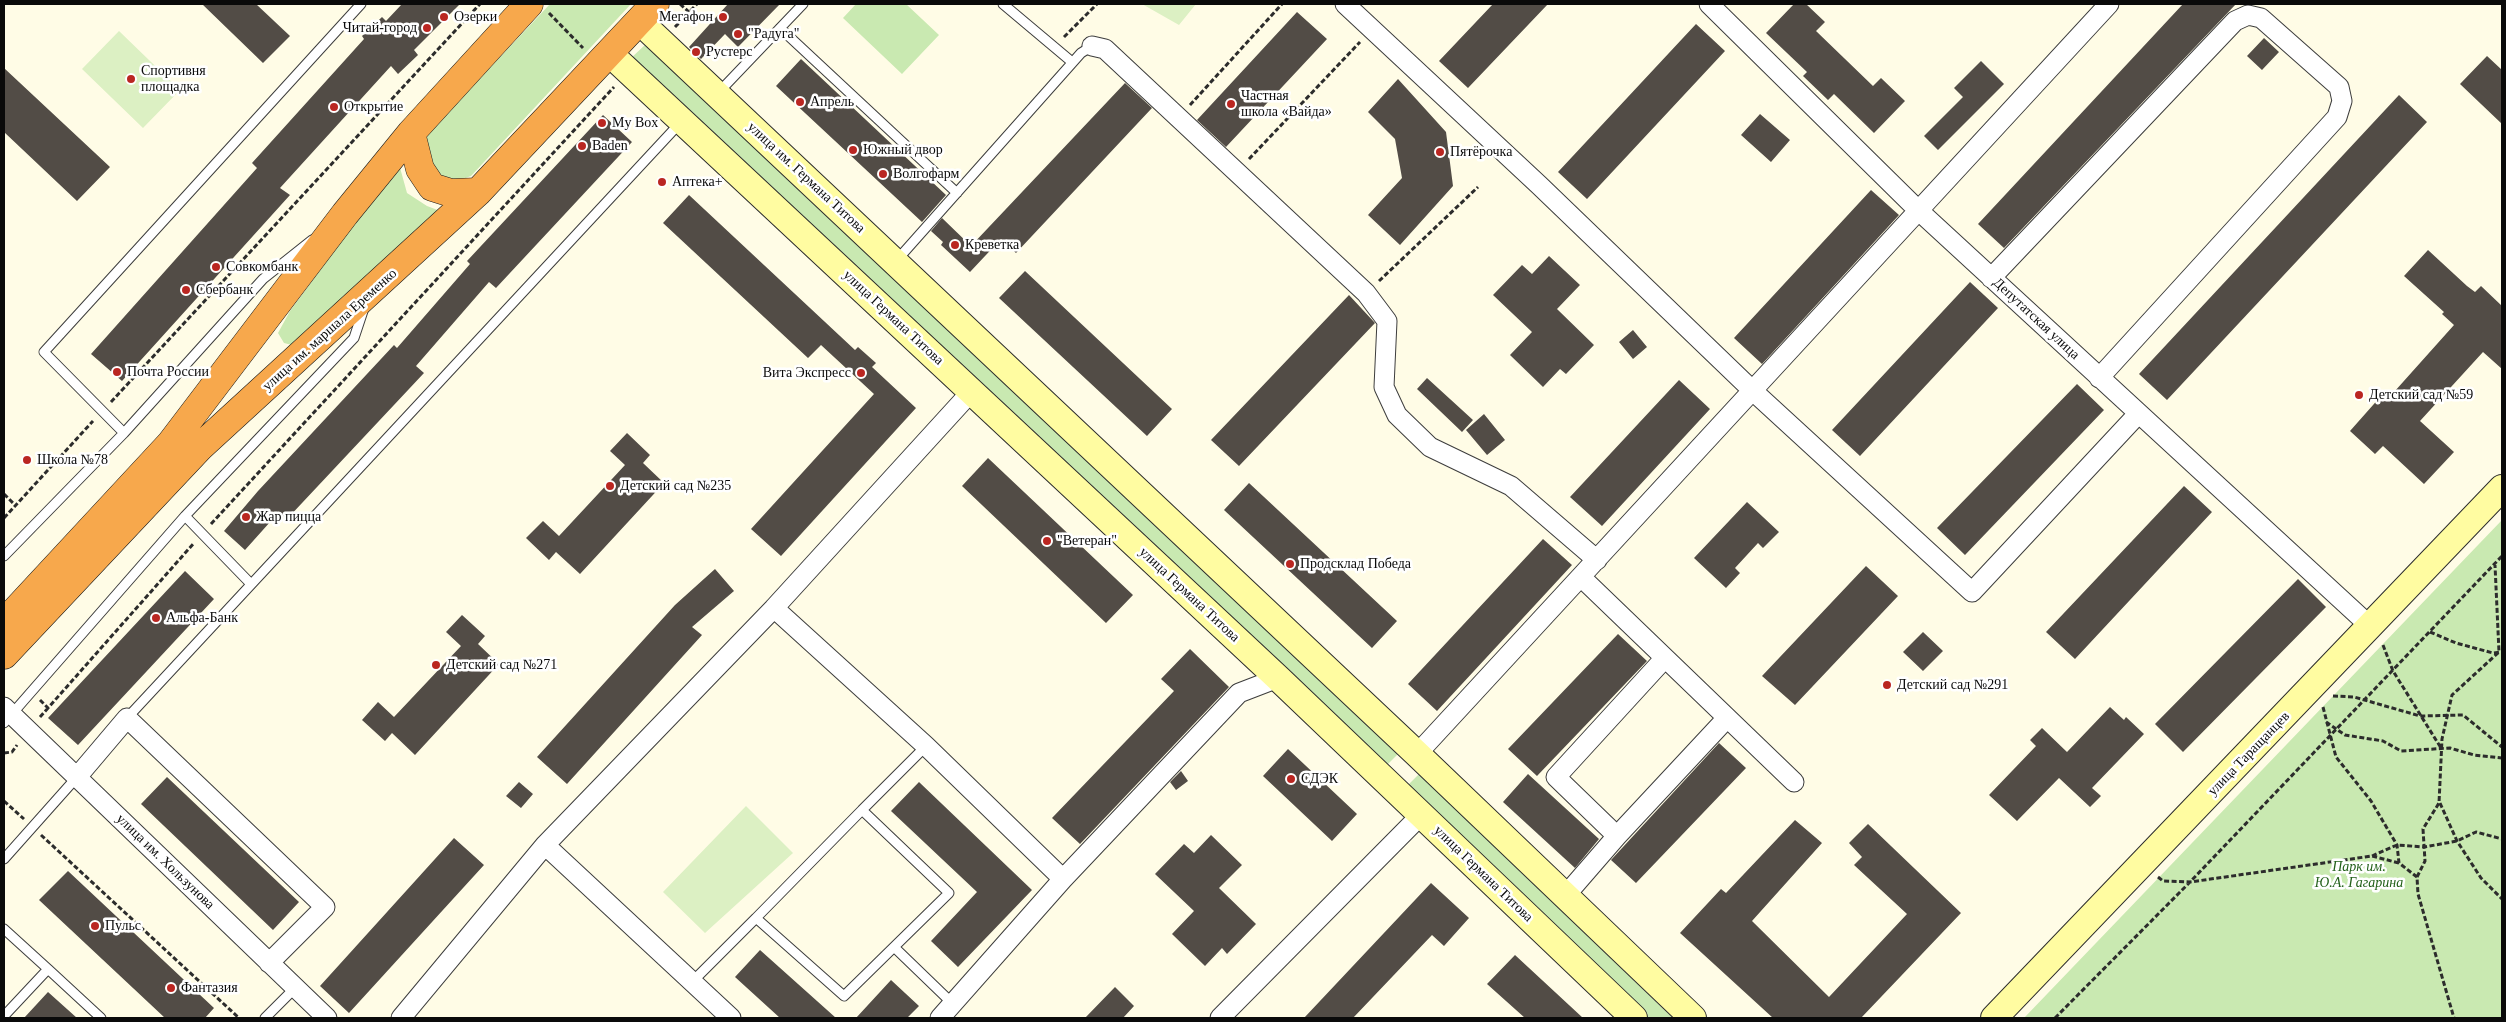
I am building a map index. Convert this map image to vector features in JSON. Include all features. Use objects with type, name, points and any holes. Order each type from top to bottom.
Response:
[{"type":"highway","points":[[4,623],[171,442],[345,214],[411,133],[538,7]]},
{"type":"highway","name":"улица им. маршала Еременко","points":[[4,655],[200,447],[370,294],[478,192],[647,12]]},
{"type":"highway","points":[[411,133],[420,169],[432,187],[451,193],[478,192]]},
{"type":"street","points":[[1345,4],[1554,199],[1753,391],[1972,592],[2138,414]]},
{"type":"street","name":"Депутатская улица","points":[[1709,4],[1918,210],[2371,627]]},
{"type":"street","points":[[1393,789],[1581,577],[2109,4]]},
{"type":"street","points":[[647,12],[717,94]]},
{"type":"street","points":[[1991,278],[2235,21],[2248,15],[2261,18],[2339,87],[2342,101],[2337,116],[2099,378]]},
{"type":"street","points":[[1092,46],[1104,49],[1366,293],[1387,321],[1384,387],[1397,415],[1430,447],[1511,486],[1597,560]]},
{"type":"street","name":"улица Германа Титова","points":[[604,58],[683,120],[1278,678],[1634,1018]]},
{"type":"street","name":"улица им. Германа Титова","points":[[717,94],[895,262]]},
{"type":"street","points":[[895,262],[1420,757],[1693,1018]]},
{"type":"street","points":[[401,1018],[545,845],[774,608],[971,392]]},
{"type":"street","name":"улица Таращанцев","points":[[1994,1018],[2371,627],[2502,488]]},
{"type":"street","points":[[1581,577],[1664,659],[1794,782]]},
{"type":"street","points":[[774,608],[926,746],[1063,879]]},
{"type":"street","points":[[1617,836],[1556,777],[1664,659]]},
{"type":"street","points":[[940,1018],[1063,879],[1239,693],[1278,678]]},
{"type":"street","name":"улица им. Хользунова","points":[[6,715],[77,777],[326,1018]]},
{"type":"street","points":[[77,777],[127,718],[325,907],[269,963]]},
{"type":"street","points":[[1565,896],[1617,836],[1727,718]]},
{"type":"street","points":[[1221,1018],[1421,815]]},
{"type":"street","points":[[545,845],[730,1018]]},
{"type":"lane","points":[[124,433],[44,352],[361,4]]},
{"type":"lane","points":[[717,94],[803,4]]},
{"type":"lane","points":[[1003,4],[1072,62]]},
{"type":"lane","points":[[780,28],[956,193]]},
{"type":"lane","points":[[895,262],[1072,62],[1092,46]]},
{"type":"lane","points":[[127,718],[683,120]]},
{"type":"lane","points":[[4,556],[124,433],[263,278],[345,214]]},
{"type":"lane","points":[[6,715],[32,691],[185,516],[354,338],[370,294]]},
{"type":"lane","points":[[185,516],[251,584]]},
{"type":"lane","points":[[692,982],[926,746]]},
{"type":"lane","points":[[4,858],[77,777]]},
{"type":"lane","points":[[756,918],[844,996],[950,893],[862,810]]},
{"type":"lane","points":[[4,929],[101,1018]]},
{"type":"lane","points":[[894,947],[953,1004]]},
{"type":"lane","points":[[4,1016],[48,969]]},
{"type":"lane","points":[[265,1018],[295,988]]},
{"type":"path","points":[[4,518],[480,4]]},
{"type":"path","points":[[680,4],[689,12]]},
{"type":"path","points":[[683,19],[697,4]]},
{"type":"path","points":[[1054,47],[1097,4]]},
{"type":"path","points":[[1178,118],[1282,4]]},
{"type":"path","points":[[538,7],[604,58]]},
{"type":"path","points":[[1237,172],[1362,41]]},
{"type":"path","points":[[32,691],[48,708],[202,534],[607,94]]},
{"type":"path","points":[[1366,293],[1478,186]]},
{"type":"path","points":[[4,494],[15,505]]},
{"type":"path","points":[[2055,1018],[2190,882],[2502,556]]},
{"type":"path","points":[[2495,564],[2501,652]]},
{"type":"path","points":[[2371,627],[2379,635],[2393,671],[2442,748]]},
{"type":"path","points":[[2430,632],[2456,643],[2493,653],[2501,652]]},
{"type":"path","points":[[2501,652],[2452,695],[2442,748],[2440,803],[2458,841],[2481,878],[2502,899]]},
{"type":"path","points":[[2317,682],[2332,696],[2354,697],[2420,716],[2463,715],[2502,747]]},
{"type":"path","points":[[2317,682],[2329,738],[2336,757],[2371,801],[2397,845],[2399,863]]},
{"type":"path","points":[[2326,722],[2346,735],[2383,741],[2401,751],[2442,748],[2502,758]]},
{"type":"path","points":[[4,801],[239,1018]]},
{"type":"path","points":[[2440,803],[2423,829],[2425,861],[2417,877],[2418,894],[2454,1018]]},
{"type":"path","points":[[2143,864],[2163,881],[2190,882],[2372,856],[2397,845],[2424,847],[2458,841],[2476,832],[2502,839]]},
{"type":"path","points":[[2372,856],[2399,863],[2417,877]]},
{"type":"green space","points":[[550,4],[631,4],[471,176],[452,183],[437,176],[427,158],[425,137]]},
{"type":"green space","points":[[856,4],[906,4],[939,35],[902,74],[843,18]]},
{"type":"green space","points":[[1142,4],[1196,4],[1179,25]]},
{"type":"green space","name":"Спортивня площадка","points":[[119,31],[180,90],[143,128],[82,69]]},
{"type":"green space","points":[[646,44],[1399,753],[1383,769],[630,59]]},
{"type":"green space","points":[[399,164],[407,193],[427,206],[443,212],[296,346],[284,343],[278,333],[290,311]]},
{"type":"green space","name":"Парк им. Ю.А. Гагарина","points":[[2502,520],[2502,1018],[2024,1018]]},
{"type":"green space","points":[[1419,774],[1673,1018],[1646,1018],[1404,789]]},
{"type":"green space","points":[[746,806],[793,853],[705,933],[663,892]]},
{"type":"building","points":[[202,4],[256,4],[290,36],[263,63]]},
{"type":"building","points":[[402,4],[460,4],[414,50],[418,55],[398,74],[391,66],[280,188],[290,195],[122,381],[91,354],[257,168],[252,163],[364,39],[362,36],[382,17],[386,21]]},
{"type":"building","name":"\"Радуга\"","points":[[728,4],[780,4],[738,47],[725,34],[701,59],[689,47]]},
{"type":"building","points":[[1493,4],[1548,4],[1468,88],[1439,61]]},
{"type":"building","points":[[1794,4],[1806,4],[1825,22],[1816,31],[1873,86],[1881,78],[1905,101],[1874,133],[1834,94],[1828,100],[1803,76],[1807,72],[1766,33]]},
{"type":"building","points":[[2183,4],[2236,4],[2004,248],[1978,224]]},
{"type":"building","points":[[1297,12],[1327,39],[1226,147],[1197,120]]},
{"type":"building","points":[[1696,24],[1725,51],[1587,199],[1558,172]]},
{"type":"building","points":[[2264,38],[2279,52],[2262,70],[2247,56]]},
{"type":"building","points":[[2487,56],[2502,70],[2502,124],[2460,84]]},
{"type":"building","points":[[801,59],[946,195],[922,222],[776,86]]},
{"type":"building","points":[[1981,61],[2004,84],[1938,150],[1924,136],[1963,97],[1954,88]]},
{"type":"building","points":[[4,68],[110,167],[77,201],[4,132]]},
{"type":"building","points":[[1398,79],[1446,132],[1453,186],[1400,245],[1368,215],[1402,178],[1395,139],[1368,112]]},
{"type":"building","points":[[1125,83],[1152,108],[1016,253],[1001,239],[970,272],[941,245],[943,242],[931,231],[942,218],[971,246]]},
{"type":"building","points":[[2399,95],[2427,122],[2167,400],[2139,374]]},
{"type":"building","points":[[1760,114],[1790,140],[1771,162],[1741,135]]},
{"type":"building","points":[[603,115],[632,142],[496,288],[489,282],[416,366],[424,373],[287,519],[279,512],[245,550],[224,531],[258,491],[394,345],[397,348],[470,264],[467,261]]},
{"type":"building","points":[[1871,190],[1899,215],[1762,364],[1734,338]]},
{"type":"building","points":[[689,195],[855,350],[858,347],[876,363],[872,367],[916,408],[781,556],[751,529],[874,394],[821,345],[808,358],[663,223]]},
{"type":"building","points":[[2428,250],[2467,286],[2475,292],[2481,286],[2502,306],[2502,369],[2483,352],[2420,421],[2454,452],[2424,484],[2383,446],[2375,454],[2350,431],[2381,396],[2386,401],[2454,325],[2442,314],[2444,312],[2404,276]]},
{"type":"building","points":[[1549,256],[1580,285],[1557,309],[1594,345],[1566,374],[1560,369],[1543,387],[1510,355],[1532,332],[1493,295],[1522,265],[1532,274]]},
{"type":"building","points":[[1025,271],[1172,409],[1147,436],[999,298]]},
{"type":"building","points":[[1970,282],[1998,308],[1860,456],[1832,430]]},
{"type":"building","points":[[1349,295],[1375,323],[1239,466],[1211,440]]},
{"type":"building","points":[[1633,330],[1647,347],[1633,359],[1619,342]]},
{"type":"building","points":[[1427,378],[1473,420],[1462,432],[1417,389]]},
{"type":"building","points":[[1679,380],[1710,409],[1602,526],[1570,497]]},
{"type":"building","points":[[2077,384],[2104,410],[1965,555],[1937,528]]},
{"type":"building","points":[[1484,414],[1505,440],[1487,455],[1466,430]]},
{"type":"building","points":[[627,433],[650,455],[643,463],[664,483],[580,574],[556,552],[549,560],[526,538],[543,521],[559,536],[625,465],[610,451]]},
{"type":"building","name":"\"Ветеран\"","points":[[988,458],[1133,595],[1106,623],[962,486]]},
{"type":"building","points":[[1249,483],[1397,621],[1372,648],[1224,510]]},
{"type":"building","points":[[2184,486],[2212,512],[2075,659],[2046,632]]},
{"type":"building","points":[[1747,502],[1779,532],[1763,548],[1758,543],[1735,568],[1740,573],[1726,588],[1694,558]]},
{"type":"building","points":[[1543,539],[1572,565],[1437,711],[1408,684]]},
{"type":"building","points":[[1866,566],[1898,596],[1795,705],[1762,676]]},
{"type":"building","points":[[715,569],[734,591],[692,627],[702,635],[567,784],[537,757],[675,605]]},
{"type":"building","points":[[185,571],[214,599],[78,745],[48,718]]},
{"type":"building","points":[[2298,579],[2326,607],[2183,752],[2155,724]]},
{"type":"building","points":[[462,615],[485,636],[478,644],[499,664],[415,755],[392,733],[385,741],[362,720],[378,702],[394,717],[461,646],[446,632]]},
{"type":"building","points":[[1923,632],[1943,651],[1923,671],[1903,652]]},
{"type":"building","points":[[1618,634],[1647,661],[1537,776],[1508,749]]},
{"type":"building","points":[[1190,649],[1229,687],[1080,844],[1052,818],[1174,691],[1161,679]]},
{"type":"building","points":[[2110,707],[2124,720],[2126,717],[2144,734],[2092,788],[2101,796],[2090,807],[2059,778],[2017,821],[1989,795],[2036,746],[2030,740],[2042,728],[2067,752]]},
{"type":"building","points":[[1719,743],[1746,768],[1636,883],[1611,860]]},
{"type":"building","points":[[1288,749],[1357,814],[1332,841],[1263,776]]},
{"type":"building","points":[[1181,771],[1188,781],[1176,790],[1170,782]]},
{"type":"building","points":[[1528,774],[1599,839],[1575,868],[1503,802]]},
{"type":"building","points":[[167,777],[299,902],[273,930],[141,804]]},
{"type":"building","points":[[519,782],[533,794],[521,808],[506,796]]},
{"type":"building","points":[[919,782],[1032,890],[958,967],[931,941],[977,892],[891,811]]},
{"type":"building","points":[[1795,820],[1822,843],[1752,921],[1829,997],[1907,914],[1854,865],[1862,857],[1849,843],[1868,824],[1961,913],[1861,1018],[1773,1018],[1680,933],[1721,889],[1726,893]]},
{"type":"building","points":[[1211,835],[1242,865],[1219,888],[1256,924],[1227,954],[1222,948],[1205,966],[1172,934],[1194,911],[1155,874],[1184,844],[1194,853]]},
{"type":"building","points":[[454,838],[484,865],[349,1013],[320,986]]},
{"type":"building","points":[[68,871],[214,1008],[205,1018],[165,1018],[39,900]]},
{"type":"building","points":[[1431,883],[1469,918],[1444,946],[1432,935],[1353,1018],[1304,1018]]},
{"type":"building","points":[[760,950],[836,1018],[780,1018],[735,977]]},
{"type":"building","points":[[1515,955],[1583,1018],[1525,1018],[1487,984]]},
{"type":"building","points":[[891,980],[919,1006],[907,1018],[856,1018]]},
{"type":"building","points":[[1115,987],[1134,1006],[1123,1018],[1085,1018]]},
{"type":"building","points":[[48,992],[77,1018],[24,1018]]},
{"type":"place","name":"Озерки","points":[[444,17]]},
{"type":"place","name":"Мегафон","points":[[723,17]]},
{"type":"place","name":"Читай-город","points":[[427,28]]},
{"type":"place","name":"\"Радуга\"","points":[[738,34]]},
{"type":"place","name":"Рустерс","points":[[696,52]]},
{"type":"place","name":"Спортивня площадка","points":[[131,79]]},
{"type":"place","name":"Апрель","points":[[800,102]]},
{"type":"place","name":"Частная школа «Вайда»","points":[[1231,104]]},
{"type":"place","name":"Открытие","points":[[334,107]]},
{"type":"place","name":"My Box","points":[[602,123]]},
{"type":"place","name":"Baden","points":[[582,146]]},
{"type":"place","name":"Южный двор","points":[[853,150]]},
{"type":"place","name":"Пятёрочка","points":[[1440,152]]},
{"type":"place","name":"Волгофарм","points":[[883,174]]},
{"type":"place","name":"Аптека+","points":[[662,182]]},
{"type":"place","name":"Креветка","points":[[955,245]]},
{"type":"place","name":"Совкомбанк","points":[[216,267]]},
{"type":"place","name":"Сбербанк","points":[[186,290]]},
{"type":"place","name":"Почта России","points":[[117,372]]},
{"type":"place","name":"Вита Экспресс","points":[[861,373]]},
{"type":"place","name":"Детский сад №59","points":[[2359,395]]},
{"type":"place","name":"Школа №78","points":[[27,460]]},
{"type":"place","name":"Детский сад №235","points":[[610,486]]},
{"type":"place","name":"Жар пицца","points":[[246,517]]},
{"type":"place","name":"\"Ветеран\"","points":[[1047,541]]},
{"type":"place","name":"Продсклад Победа","points":[[1290,564]]},
{"type":"place","name":"Альфа-Банк","points":[[156,618]]},
{"type":"place","name":"Детский сад №271","points":[[436,665]]},
{"type":"place","name":"Детский сад №291","points":[[1887,685]]},
{"type":"place","name":"СДЭК","points":[[1291,779]]},
{"type":"place","name":"Пульс","points":[[95,926]]},
{"type":"place","name":"Фантазия","points":[[171,988]]}]
